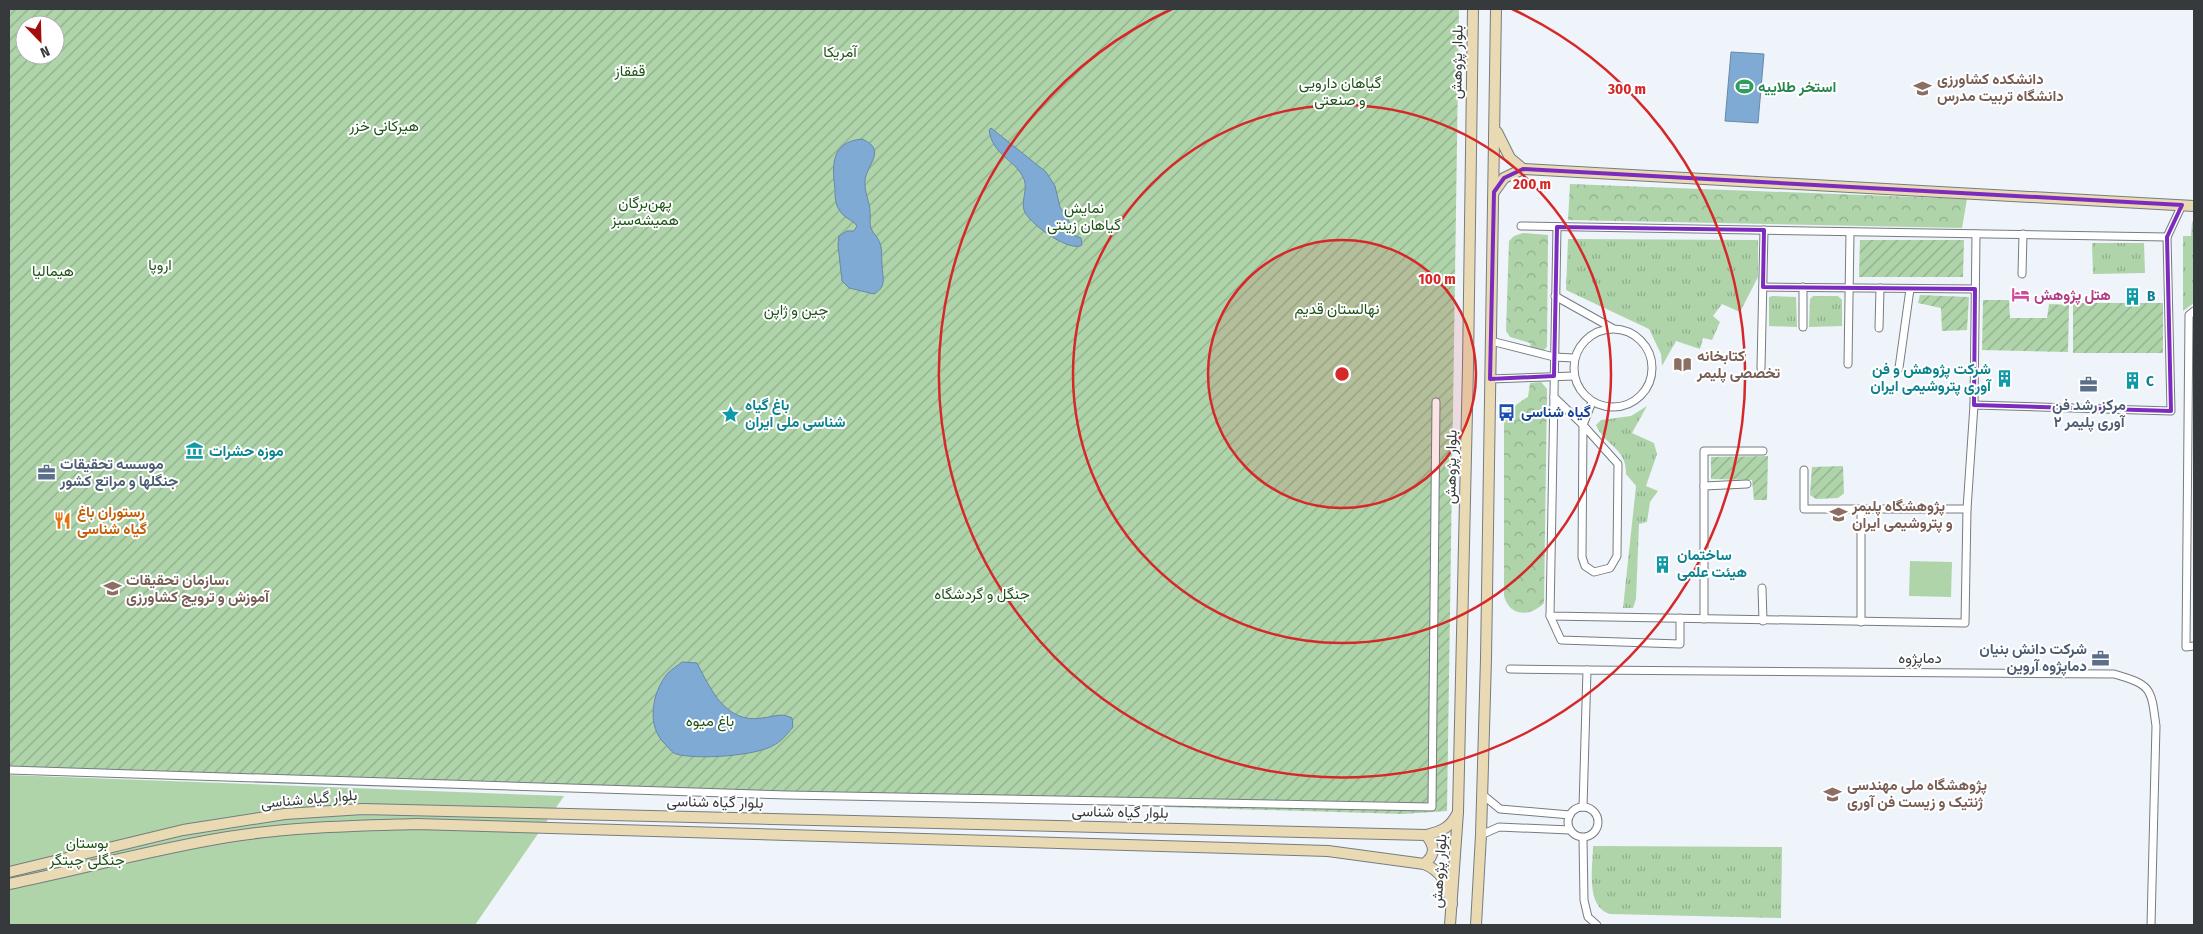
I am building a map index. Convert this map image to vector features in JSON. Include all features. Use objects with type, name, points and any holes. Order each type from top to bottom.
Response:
[{"type":"street","name":"بلوار پژوهش","points":[[1450,925],[1458,812],[1468,366],[1473,9]]},
{"type":"street","points":[[1476,925],[1483,794],[1496,9]]},
{"type":"street","points":[[1495,127],[1510,158],[1523,170]]},
{"type":"street","points":[[1494,192],[1504,178],[1523,170],[2194,206]]},
{"type":"street","points":[[1974,405],[2171,410],[2166,236],[2182,205]]},
{"type":"street","points":[[1521,226],[2166,236]]},
{"type":"street","points":[[1557,227],[1550,616],[1561,640],[1680,644],[1680,618]]},
{"type":"street","points":[[1761,368],[1764,230]]},
{"type":"street","points":[[1848,364],[1850,232]]},
{"type":"street","points":[[1550,616],[1965,623],[1967,509],[1974,405],[1976,234]]},
{"type":"street","points":[[2022,274],[2023,234]]},
{"type":"street","points":[[1763,287],[1975,289]]},
{"type":"street","points":[[1803,287],[1803,327]]},
{"type":"street","points":[[1879,328],[1880,288]]},
{"type":"street","points":[[1899,368],[1910,289]]},
{"type":"street","points":[[1555,296],[1612,328],[1625,330],[1637,336],[1646,346],[1651,358],[1652,372],[1649,384],[1642,396],[1631,403],[1611,407],[1592,402],[1582,394],[1574,376],[1574,358],[1580,346],[1588,337],[1599,331],[1612,328]]},
{"type":"street","points":[[2194,311],[2189,315],[2191,543],[2186,647],[2194,646]]},
{"type":"street","points":[[1491,342],[1554,357],[1574,358]]},
{"type":"street","points":[[1490,379],[1574,376]]},
{"type":"street","points":[[1554,397],[1583,425],[1618,464],[1618,556],[1610,568],[1594,572],[1585,566],[1582,557],[1583,425],[1592,402]]},
{"type":"street","points":[[9,770],[787,795],[1432,807],[1436,402]]},
{"type":"street","points":[[1704,619],[1704,451],[1763,451]]},
{"type":"street","points":[[1804,470],[1804,509],[1967,509]]},
{"type":"street","points":[[1704,486],[1747,484]]},
{"type":"street","points":[[1861,509],[1861,622]]},
{"type":"street","points":[[1762,588],[1763,621]]},
{"type":"street","name":"دماپژوه","points":[[1510,669],[2114,674],[2140,681],[2152,697],[2156,726],[2151,925]]},
{"type":"street","points":[[1583,807],[1587,670]]},
{"type":"street","points":[[1483,794],[1500,809],[1570,815]]},
{"type":"street","points":[[1583,807],[1593,810],[1598,819],[1598,825],[1593,834],[1583,838],[1578,837],[1570,830],[1568,825],[1570,815],[1578,808],[1583,807]]},
{"type":"street","name":"بلوار گیاه شناسی","points":[[9,872],[183,830],[285,814],[364,809],[1426,835]]},
{"type":"street","points":[[1452,904],[1440,873],[1424,864],[1431,859],[1434,851],[1432,843],[1426,835],[1444,831],[1454,820],[1458,812]]},
{"type":"street","name":"بلوار گیاه شناسی","points":[[9,884],[228,837],[290,829],[417,824],[1328,851],[1424,864]]},
{"type":"street","points":[[1481,835],[1499,827],[1570,830]]},
{"type":"street","points":[[1583,838],[1584,900],[1588,917],[1597,925]]},
{"type":"highlighted area","points":[[1523,169],[2182,205],[2167,237],[2171,411],[1974,405],[1975,289],[1763,287],[1764,230],[1557,227],[1554,376],[1490,379],[1494,192],[1504,178]]},
{"type":"green space","name":"باغ گیاه‌ شناسی ملی ایران","points":[[9,9],[1459,9],[1447,811],[1403,814],[9,773]]},
{"type":"green space","points":[[1570,184],[1967,199],[1962,228],[1568,220]]},
{"type":"green space","points":[[2192,221],[2194,223],[2194,303],[2183,311],[2183,236],[2191,236]]},
{"type":"green space","points":[[1523,233],[1548,235],[1547,347],[1543,351],[1531,348],[1530,343],[1510,337],[1506,331],[1509,241],[1514,236]]},
{"type":"green space","points":[[1568,239],[1758,240],[1758,277],[1740,312],[1722,304],[1713,316],[1720,322],[1712,340],[1703,338],[1700,349],[1676,341],[1662,366],[1661,354],[1649,329],[1566,290]]},
{"type":"green space","points":[[1860,240],[1964,240],[1963,277],[1859,277]]},
{"type":"green space","points":[[2092,243],[2144,243],[2145,273],[2093,274]]},
{"type":"green space","points":[[1920,295],[1969,297],[1967,330],[1942,331],[1941,308],[1918,303]]},
{"type":"green space","points":[[1813,296],[1838,296],[1842,300],[1842,326],[1809,327],[1810,299]]},
{"type":"green space","points":[[1769,297],[1796,297],[1797,327],[1769,326]]},
{"type":"green space","points":[[1983,300],[2009,300],[2010,318],[2047,318],[2049,304],[2069,305],[2068,352],[1982,350]]},
{"type":"green space","points":[[2073,303],[2163,303],[2163,353],[2073,353]]},
{"type":"green space","points":[[1541,382],[1547,389],[1544,603],[1533,611],[1521,613],[1511,608],[1504,596],[1504,411],[1528,397],[1530,383]]},
{"type":"green space","points":[[1647,406],[1632,433],[1654,443],[1657,454],[1646,486],[1658,491],[1650,502],[1647,522],[1639,524],[1636,599],[1633,608],[1623,608],[1636,486],[1626,474],[1623,458],[1596,425],[1601,420],[1631,416]]},
{"type":"green space","points":[[1768,456],[1767,500],[1754,500],[1752,480],[1711,479],[1711,457]]},
{"type":"green space","points":[[1843,466],[1844,493],[1838,498],[1816,499],[1810,495],[1812,467]]},
{"type":"green space","points":[[1910,561],[1952,562],[1951,597],[1909,596]]},
{"type":"green space","name":"بوستان جنگلی چیتگر","points":[[9,775],[564,796],[475,925],[9,925]]},
{"type":"green space","points":[[1593,846],[1782,847],[1781,918],[1610,914],[1602,910],[1594,895],[1592,885]]},
{"type":"water","name":"استخر طلاییه","points":[[1731,52],[1764,54],[1758,123],[1725,121]]},
{"type":"water","points":[[991,128],[1046,172],[1055,186],[1060,207],[1075,231],[1073,235],[1081,238],[1082,245],[1074,246],[1057,240],[1032,222],[1023,206],[1024,179],[1015,166],[995,146],[989,130]]},
{"type":"water","points":[[862,139],[870,143],[875,153],[865,181],[870,208],[870,226],[879,241],[881,249],[883,284],[874,294],[849,288],[842,281],[838,245],[839,236],[847,231],[854,231],[857,226],[837,206],[834,163],[839,150],[844,145]]},
{"type":"water","points":[[682,662],[697,663],[721,703],[739,716],[762,718],[780,715],[788,716],[792,718],[793,727],[777,743],[766,749],[754,752],[711,757],[685,756],[675,753],[659,737],[653,719],[653,709],[662,682],[667,674]]},
{"type":"place","name":"استخر طلاییه","points":[[1744,87]]},
{"type":"place","name":"دانشکده کشاورزی دانشگاه تربیت مدرس","points":[[1923,88]]},
{"type":"place","name":"هتل پژوهش","points":[[2020,295]]},
{"type":"place","name":"B","points":[[2133,296]]},
{"type":"place","name":"کتابخانه تخصصی پلیمر","points":[[1683,365]]},
{"type":"place","name":"شرکت پژوهش و فن آوری پتروشیمی ایران","points":[[2005,378]]},
{"type":"place","name":"C","points":[[2132,381]]},
{"type":"place","name":"مرکز رشد فن آوری پلیمر ۲","points":[[2089,384]]},
{"type":"place","name":"گیاه شناسی","points":[[1507,412]]},
{"type":"place","name":"باغ گیاه‌ شناسی ملی ایران","points":[[731,414]]},
{"type":"place","name":"موزه حشرات","points":[[195,451]]},
{"type":"place","name":"موسسه تحقیقات جنگلها و مراتع کشور","points":[[46,473]]},
{"type":"place","name":"پژوهشگاه پلیمر و پتروشیمی ایران","points":[[1838,515]]},
{"type":"place","name":"رستوران باغ گیاه شناسی","points":[[63,521]]},
{"type":"place","name":"ساختمان هیئت علمی","points":[[1663,564]]},
{"type":"place","name":"سازمان تحقیقات، آموزش و ترویج کشاورزی","points":[[112,589]]},
{"type":"place","name":"شرکت دانش بنیان دماپژوه آروین","points":[[2101,658]]},
{"type":"place","name":"پژوهشگاه ملی مهندسی ژنتیک و زیست فن آوری","points":[[1833,794]]},
{"type":"park label","name":"آمریکا","points":[[840,52]]},
{"type":"park label","name":"قفقاز","points":[[630,71]]},
{"type":"park label","name":"گیاهان دارویی و صنعتی","points":[[1340,92]]},
{"type":"park label","name":"هیرکانی خزر","points":[[384,126]]},
{"type":"park label","name":"پهن‌برگان همیشه‌سبز","points":[[645,212]]},
{"type":"park label","name":"نمایش گیاهان زینتی","points":[[1084,216]]},
{"type":"park label","name":"اروپا","points":[[160,265]]},
{"type":"park label","name":"هیمالیا","points":[[53,271]]},
{"type":"park label","name":"نهالستان قدیم","points":[[1337,309]]},
{"type":"park label","name":"چین و ژاپن","points":[[796,310]]},
{"type":"park label","name":"جنگل و گردشگاه","points":[[982,594]]},
{"type":"park label","name":"باغ میوه","points":[[710,721]]}]
